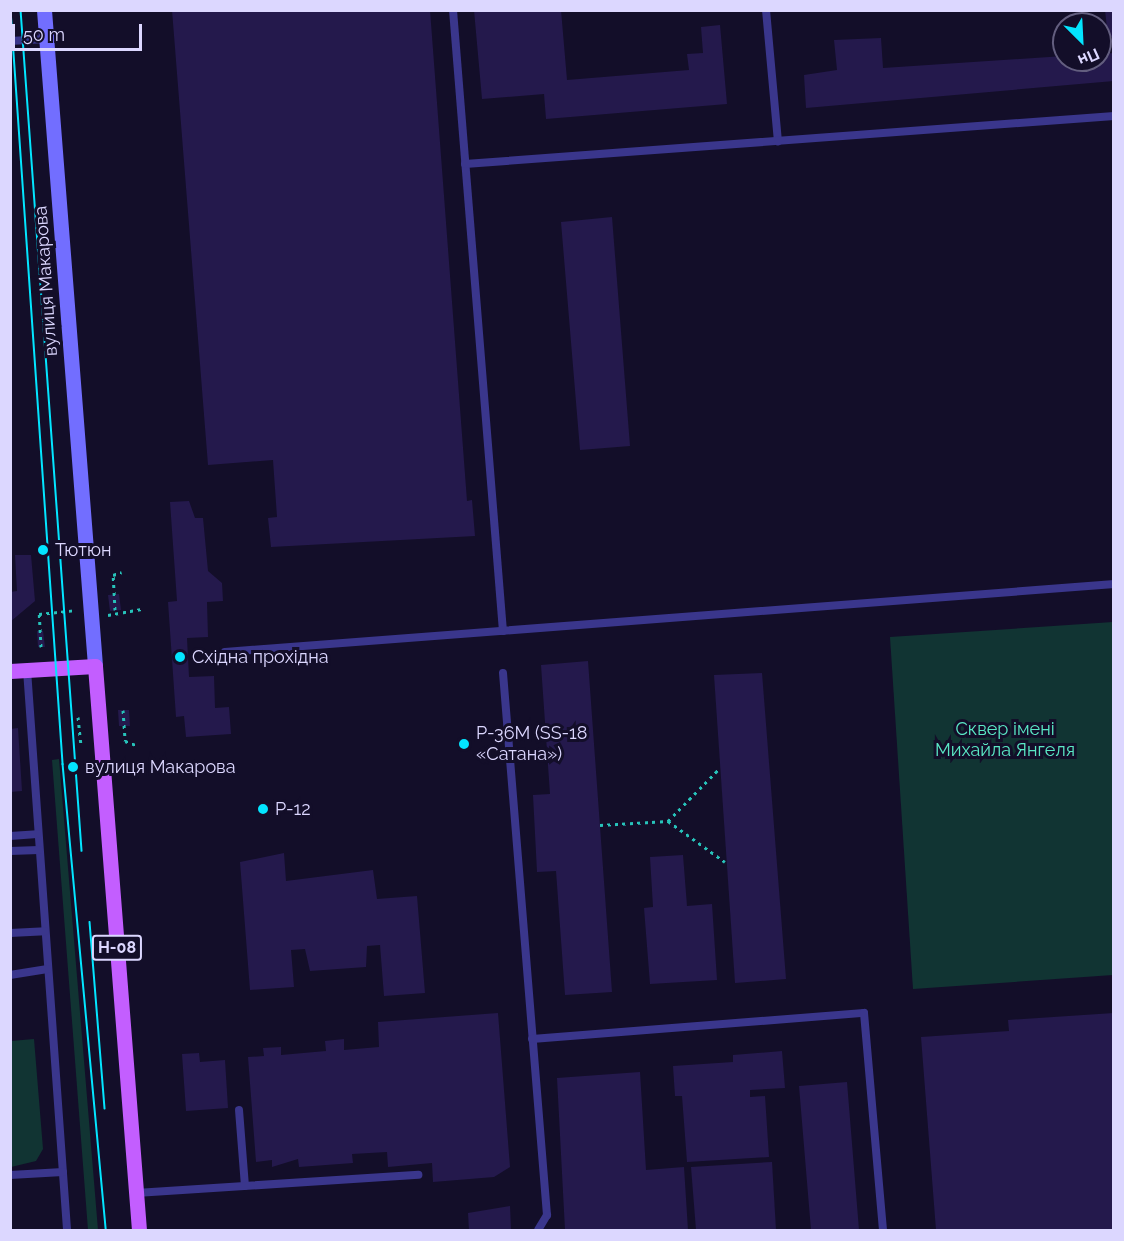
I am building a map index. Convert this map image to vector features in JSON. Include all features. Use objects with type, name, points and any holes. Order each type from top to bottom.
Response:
[{"type":"main road","name":"вулиця Макарова","points":[[44,10],[139,1230]]},
{"type":"main road","points":[[10,671],[95,666]]},
{"type":"lane","points":[[453,10],[503,631]]},
{"type":"lane","points":[[766,10],[778,141]]},
{"type":"lane","points":[[10,41],[46,39]]},
{"type":"lane","points":[[465,164],[1113,116]]},
{"type":"lane","points":[[225,652],[1113,584]]},
{"type":"lane","points":[[27,670],[67,1230]]},
{"type":"lane","points":[[502,673],[547,1215],[538,1230]]},
{"type":"lane","points":[[10,836],[38,834]]},
{"type":"lane","points":[[10,851],[39,850]]},
{"type":"lane","points":[[10,933],[45,931]]},
{"type":"lane","points":[[10,975],[48,969]]},
{"type":"lane","points":[[532,1039],[864,1013],[883,1230]]},
{"type":"lane","points":[[239,1110],[245,1186]]},
{"type":"lane","points":[[10,1175],[63,1172]]},
{"type":"lane","points":[[136,1193],[418,1175]]},
{"type":"path","points":[[115,610],[113,575],[122,572]]},
{"type":"path","points":[[108,615],[141,609]]},
{"type":"path","points":[[41,647],[39,614],[76,610]]},
{"type":"path","points":[[123,710],[125,741],[135,745]]},
{"type":"path","points":[[78,717],[81,746]]},
{"type":"path","points":[[668,821],[718,770]]},
{"type":"path","points":[[600,825],[668,821],[725,862]]},
{"type":"green space","name":"Сквер імені Михайла Янгеля","points":[[1113,622],[1113,975],[913,989],[890,637]]},
{"type":"green space","points":[[59,759],[98,1230],[88,1230],[52,760]]},
{"type":"green space","points":[[34,1039],[43,1149],[36,1161],[11,1167],[11,1041]]},
{"type":"building","points":[[172,10],[430,10],[467,501],[472,500],[475,536],[271,547],[268,518],[277,517],[273,460],[208,465]]},
{"type":"building","points":[[474,10],[561,10],[567,80],[689,70],[687,54],[703,53],[701,27],[720,25],[727,104],[546,119],[544,94],[482,99]]},
{"type":"building","points":[[1105,10],[1114,10],[1114,37],[1112,37],[1112,12],[1105,12]]},
{"type":"building","points":[[881,38],[883,68],[1052,57],[1052,72],[1112,72],[1112,53],[1114,53],[1114,81],[806,108],[804,75],[837,70],[834,40]]},
{"type":"building","points":[[612,217],[630,446],[580,450],[561,222]]},
{"type":"building","points":[[189,501],[195,518],[203,518],[208,571],[222,583],[223,601],[207,602],[208,637],[187,638],[189,677],[214,676],[215,708],[229,707],[231,734],[186,737],[184,716],[176,717],[168,602],[177,601],[170,502]]},
{"type":"building","points":[[15,555],[31,555],[35,601],[10,622],[10,592],[17,591]]},
{"type":"building","points":[[119,594],[121,610],[110,611],[108,595]]},
{"type":"building","points":[[37,631],[43,631],[45,647],[38,647]]},
{"type":"building","points":[[588,661],[612,992],[565,995],[556,871],[537,872],[533,795],[550,794],[541,665]]},
{"type":"building","points":[[762,673],[786,979],[735,983],[714,675]]},
{"type":"building","points":[[118,710],[129,710],[130,726],[119,726]]},
{"type":"building","points":[[18,728],[22,791],[10,792],[10,729]]},
{"type":"building","points":[[284,853],[286,881],[373,870],[377,899],[417,896],[425,993],[384,996],[380,945],[367,946],[366,967],[310,971],[305,949],[291,950],[294,987],[250,990],[240,862]]},
{"type":"building","points":[[683,855],[687,906],[712,904],[717,980],[650,984],[644,908],[653,907],[650,857]]},
{"type":"building","points":[[498,1013],[510,1167],[494,1177],[433,1182],[432,1163],[388,1167],[387,1152],[352,1154],[353,1163],[299,1167],[298,1159],[272,1167],[272,1160],[256,1162],[248,1057],[264,1056],[263,1048],[281,1047],[281,1055],[326,1051],[325,1041],[344,1039],[344,1050],[379,1047],[378,1022]]},
{"type":"building","points":[[1114,1013],[1114,1230],[936,1230],[921,1037],[1009,1031],[1008,1020]]},
{"type":"building","points":[[782,1051],[785,1088],[750,1090],[750,1097],[765,1096],[769,1157],[687,1162],[682,1096],[675,1096],[673,1066],[733,1062],[733,1055]]},
{"type":"building","points":[[199,1053],[200,1062],[225,1060],[228,1108],[186,1111],[182,1054]]},
{"type":"building","points":[[640,1072],[646,1170],[684,1167],[688,1230],[565,1230],[557,1078]]},
{"type":"building","points":[[847,1082],[859,1230],[811,1230],[799,1086]]},
{"type":"building","points":[[772,1162],[776,1230],[696,1230],[691,1167]]},
{"type":"building","points":[[510,1206],[511,1230],[469,1230],[468,1213]]},
{"type":"tram line","points":[[11,10],[63,764],[106,1230]]},
{"type":"tram line","points":[[21,10],[82,851]]},
{"type":"tram line","points":[[90,922],[105,1108]]},
{"type":"place","name":"Тютюн","points":[[43,550]]},
{"type":"place","name":"Східна прохідна","points":[[180,657]]},
{"type":"place","name":"Р-36М (SS-18 «Сатана»)","points":[[464,744]]},
{"type":"place","name":"вулиця Макарова","points":[[73,767]]},
{"type":"place","name":"Р-12","points":[[263,809]]}]
